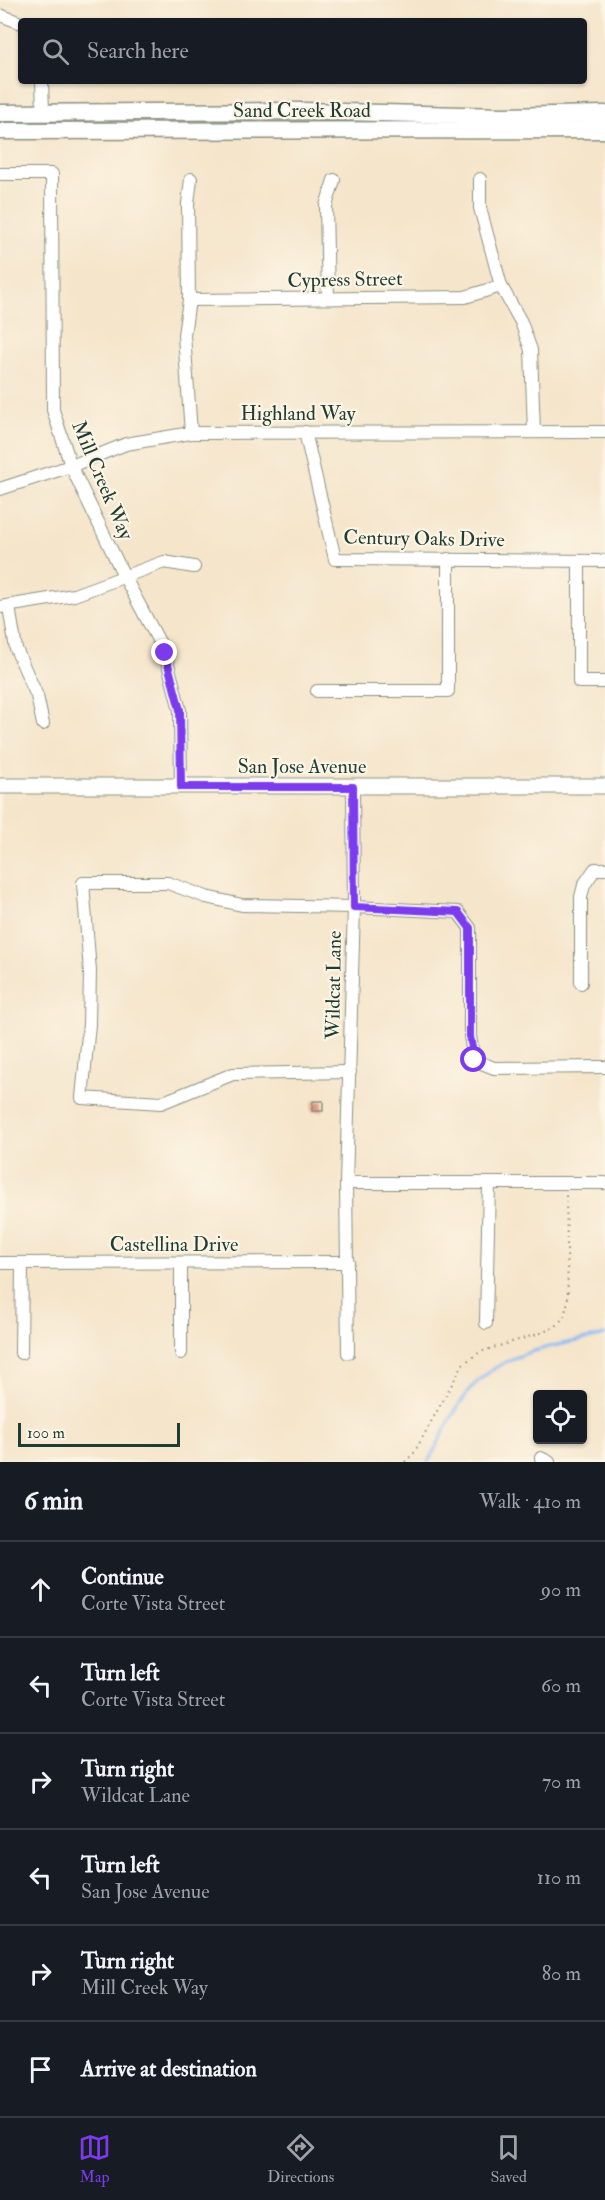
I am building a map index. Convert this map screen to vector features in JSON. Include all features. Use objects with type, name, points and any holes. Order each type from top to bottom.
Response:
[{"type":"main road","name":"Sand Creek Road","points":[[0,113],[302,111],[503,116],[605,114]]},
{"type":"main road","points":[[0,123],[31,124],[38,121],[43,112]]},
{"type":"main road","name":"Sand Creek Road","points":[[0,131],[605,130]]},
{"type":"street","points":[[0,15],[18,22]]},
{"type":"street","points":[[42,84],[43,112]]},
{"type":"street","name":"Mill Creek Way","points":[[0,174],[52,174],[53,410],[71,466],[124,576],[165,653],[180,710],[181,787]]},
{"type":"street","points":[[191,179],[188,204],[189,300],[184,335],[191,433]]},
{"type":"street","points":[[480,179],[480,208],[501,286],[521,322],[531,350],[534,431]]},
{"type":"street","points":[[328,298],[326,206],[334,180]]},
{"type":"street","name":"Cypress Street","points":[[189,300],[465,297],[501,286]]},
{"type":"street","name":"Century Oaks Drive","points":[[305,432],[335,559],[605,561]]},
{"type":"street","name":"Highland Way","points":[[0,489],[71,466],[126,444],[191,433],[605,432]]},
{"type":"street","points":[[317,691],[448,691],[448,559]]},
{"type":"street","points":[[579,561],[579,682],[605,682]]},
{"type":"street","points":[[43,724],[37,696],[16,649],[5,607],[74,595],[164,562],[194,567]]},
{"type":"street","name":"San Jose Avenue","points":[[0,786],[605,786]]},
{"type":"street","name":"Wildcat Lane","points":[[348,1353],[346,1183],[354,907],[353,787]]},
{"type":"street","points":[[582,983],[582,897],[584,885],[600,869]]},
{"type":"street","points":[[350,1072],[233,1074],[161,1103],[82,1098],[89,1024],[90,971],[83,883],[168,883],[206,897],[242,905],[458,912],[470,928],[470,1036],[474,1060],[495,1068],[605,1067]]},
{"type":"street","points":[[346,1183],[605,1183]]},
{"type":"street","points":[[486,1323],[489,1183]]},
{"type":"street","name":"Castellina Drive","points":[[0,1263],[348,1262]]},
{"type":"street","points":[[21,1353],[22,1263]]},
{"type":"street","points":[[181,1263],[181,1353]]},
{"type":"path","points":[[405,1462],[414,1453],[463,1364],[480,1352],[544,1332],[557,1325],[564,1317],[568,1301],[566,1183]]},
{"type":"building","points":[[313,1101],[323,1101],[323,1111],[312,1111]]},
{"type":"waterway","points":[[428,1462],[450,1419],[473,1386],[487,1374],[502,1364],[535,1351],[605,1335]]},
{"type":"route","points":[[165,653],[180,710],[181,787],[353,787],[354,907],[458,912],[470,928],[470,1036],[474,1060]]}]
